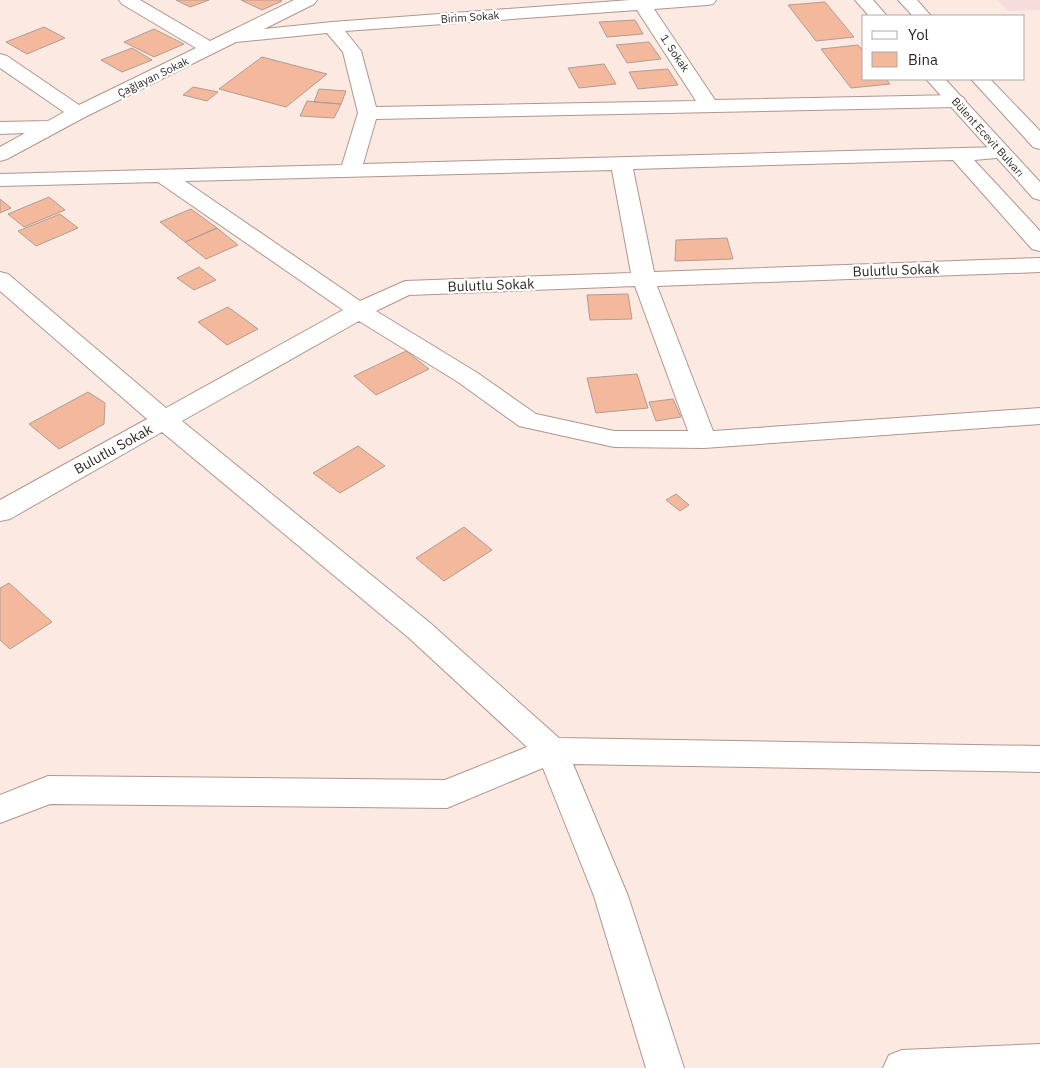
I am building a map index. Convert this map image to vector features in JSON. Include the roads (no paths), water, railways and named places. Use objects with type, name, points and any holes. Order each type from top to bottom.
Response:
[{"type":"street","points":[[128,0],[210,49]]},
{"type":"street","name":"Çağlayan Sokak","points":[[0,156],[78,113],[308,0]]},
{"type":"street","name":"Birim Sokak","points":[[234,37],[332,27],[640,3],[707,0]]},
{"type":"street","points":[[864,0],[877,15]]},
{"type":"street","points":[[907,0],[921,15]]},
{"type":"street","name":"1. Sokak","points":[[640,3],[710,107]]},
{"type":"street","points":[[332,27],[352,51],[368,112],[351,169]]},
{"type":"street","points":[[0,60],[78,113]]},
{"type":"street","name":"Bülent Ecevit Bulvarı","points":[[937,80],[1040,194]]},
{"type":"street","points":[[981,80],[1040,143]]},
{"type":"street","points":[[368,112],[956,101]]},
{"type":"street","points":[[0,128],[53,127]]},
{"type":"street","points":[[0,180],[351,169],[1001,153]]},
{"type":"street","points":[[958,154],[1040,244]]},
{"type":"street","points":[[621,162],[644,280],[704,440]]},
{"type":"street","points":[[162,175],[359,311],[468,377],[528,420],[614,439],[704,440],[1040,416]]},
{"type":"street","name":"Bulutlu Sokak","points":[[0,512],[359,311],[405,288],[1040,265]]},
{"type":"street","points":[[0,279],[164,420],[419,630],[552,751],[611,896],[665,1068]]},
{"type":"street","points":[[0,809],[48,790],[448,794],[552,751],[1040,759]]},
{"type":"street","points":[[902,1068],[1040,1062]]}]
